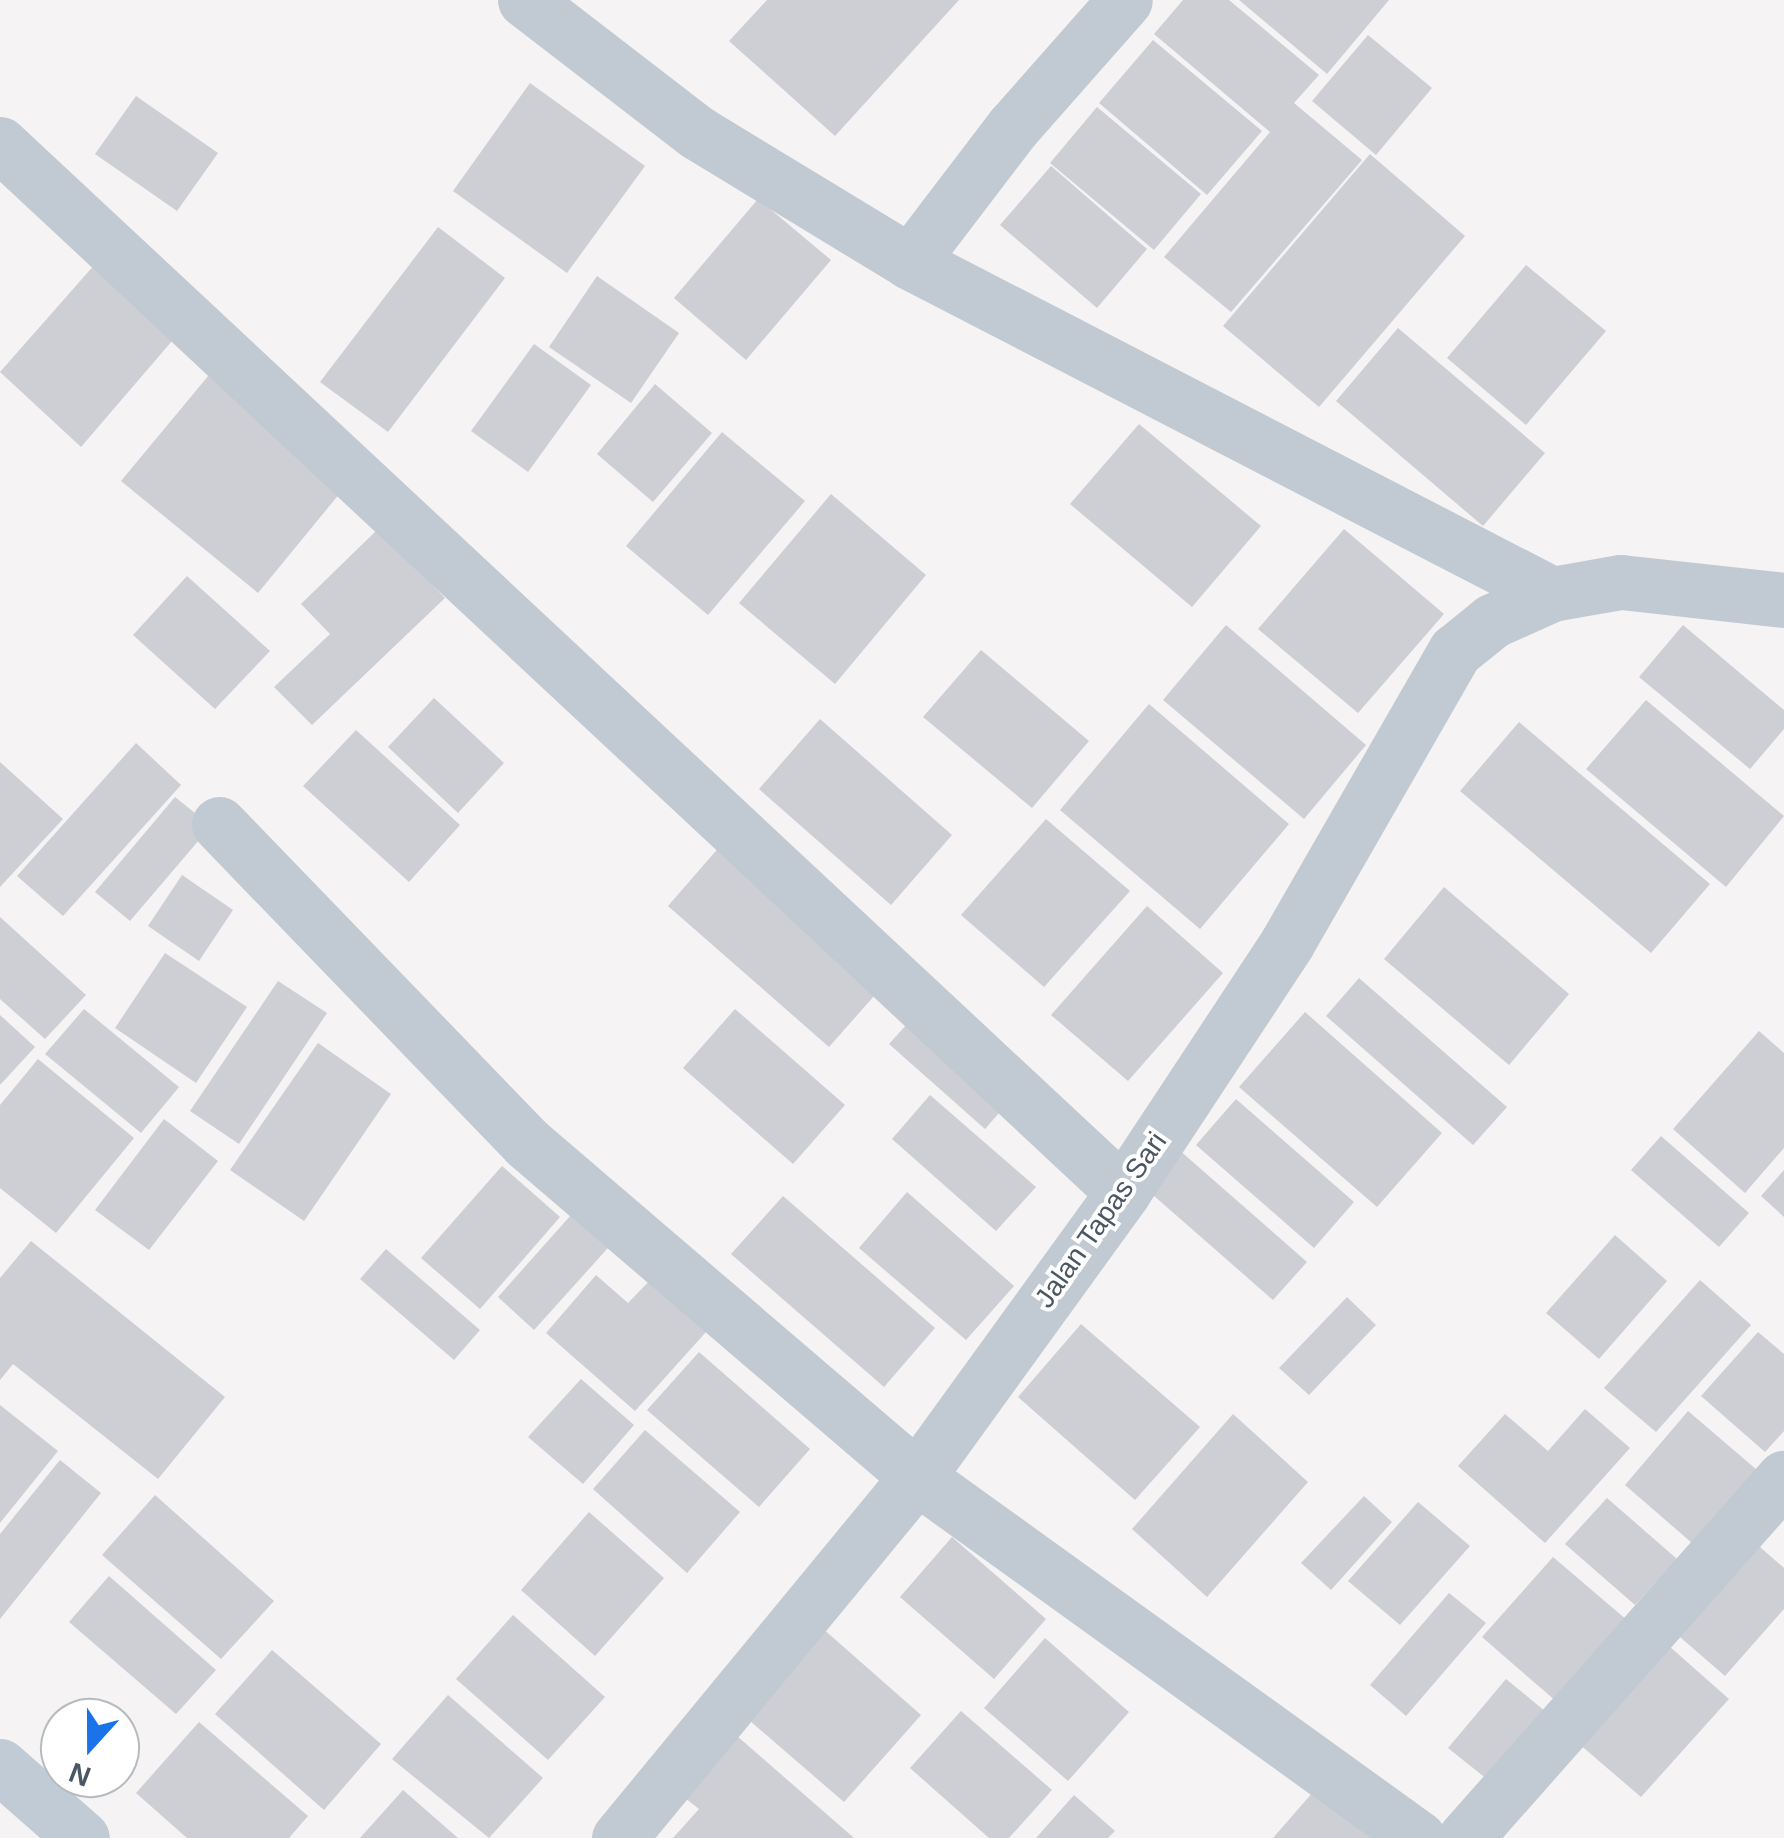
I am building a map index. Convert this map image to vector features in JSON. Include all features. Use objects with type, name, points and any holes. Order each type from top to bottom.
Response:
[{"type":"street","points":[[525,0],[698,133],[910,262],[1552,594]]},
{"type":"street","points":[[910,262],[1013,127],[1126,0]]},
{"type":"street","points":[[0,144],[1124,1192]]},
{"type":"street","name":"Jalan Tapas Sari","points":[[619,1838],[917,1477],[1124,1192],[1288,943],[1431,683],[1455,651],[1492,621],[1552,594],[1621,582],[1784,600]]},
{"type":"street","points":[[219,824],[528,1143],[917,1477],[1418,1838]]},
{"type":"street","points":[[1465,1838],[1784,1478]]},
{"type":"street","points":[[0,1766],[82,1838]]},
{"type":"building","points":[[767,0],[959,0],[835,136],[729,41]]},
{"type":"building","points":[[1183,0],[1229,0],[1319,75],[1294,103],[1362,160],[1231,312],[1164,257],[1270,132],[1154,34]]},
{"type":"building","points":[[1239,0],[1389,0],[1327,74]]},
{"type":"building","points":[[1368,35],[1432,88],[1376,155],[1312,101]]},
{"type":"building","points":[[1153,40],[1262,131],[1207,195],[1099,103]]},
{"type":"building","points":[[530,83],[645,166],[567,273],[453,191]]},
{"type":"building","points":[[136,96],[218,153],[177,211],[95,154]]},
{"type":"building","points":[[1097,107],[1201,194],[1154,250],[1050,163]]},
{"type":"building","points":[[1370,154],[1465,236],[1319,407],[1223,326]]},
{"type":"building","points":[[1051,166],[1147,249],[1097,308],[1000,225]]},
{"type":"building","points":[[758,199],[831,260],[746,360],[674,298]]},
{"type":"building","points":[[438,227],[505,278],[388,432],[320,382]]},
{"type":"building","points":[[96,263],[178,334],[81,447],[0,372]]},
{"type":"building","points":[[1526,265],[1606,331],[1526,425],[1447,358]]},
{"type":"building","points":[[597,276],[679,333],[631,403],[549,347]]},
{"type":"building","points":[[1398,328],[1545,453],[1483,526],[1336,401]]},
{"type":"building","points":[[534,344],[591,385],[528,472],[471,431]]},
{"type":"building","points":[[209,375],[345,487],[258,593],[121,481]]},
{"type":"building","points":[[655,384],[712,433],[653,502],[597,454]]},
{"type":"building","points":[[1139,424],[1261,526],[1192,607],[1070,504]]},
{"type":"building","points":[[722,432],[805,501],[708,615],[626,546]]},
{"type":"building","points":[[831,494],[926,575],[835,684],[739,603]]},
{"type":"building","points":[[378,529],[445,598],[312,725],[274,687],[330,634],[301,604]]},
{"type":"building","points":[[1344,529],[1444,614],[1358,713],[1258,629]]},
{"type":"building","points":[[187,576],[270,651],[215,709],[133,635]]},
{"type":"building","points":[[1226,625],[1366,745],[1304,819],[1163,700]]},
{"type":"building","points":[[1683,625],[1784,710],[1784,729],[1750,769],[1639,677]]},
{"type":"building","points":[[981,650],[1089,741],[1032,808],[923,717]]},
{"type":"building","points":[[434,698],[504,763],[458,813],[388,747]]},
{"type":"building","points":[[1646,700],[1784,816],[1726,887],[1586,769]]},
{"type":"building","points":[[1149,704],[1289,824],[1200,929],[1060,810]]},
{"type":"building","points":[[820,719],[952,835],[891,905],[759,789]]},
{"type":"building","points":[[1519,722],[1710,884],[1651,953],[1460,791]]},
{"type":"building","points":[[356,730],[460,825],[409,882],[303,786]]},
{"type":"building","points":[[136,743],[181,785],[63,916],[17,876]]},
{"type":"building","points":[[0,762],[63,819],[0,887]]},
{"type":"building","points":[[175,797],[211,826],[130,921],[95,892]]},
{"type":"building","points":[[1046,819],[1130,891],[1044,987],[961,915]]},
{"type":"building","points":[[721,845],[882,987],[829,1047],[668,906]]},
{"type":"building","points":[[182,875],[233,910],[199,961],[148,926]]},
{"type":"building","points":[[1444,887],[1569,994],[1509,1065],[1384,959]]},
{"type":"building","points":[[1147,906],[1223,973],[1128,1081],[1051,1015]]},
{"type":"building","points":[[0,917],[86,995],[45,1039],[0,999]]},
{"type":"building","points":[[165,953],[247,1007],[196,1083],[115,1028]]},
{"type":"building","points":[[1359,978],[1507,1107],[1473,1145],[1326,1016]]},
{"type":"building","points":[[278,981],[327,1013],[239,1144],[190,1111]]},
{"type":"building","points":[[84,1009],[179,1087],[141,1133],[45,1054]]},
{"type":"building","points":[[735,1009],[845,1105],[793,1164],[683,1068]]},
{"type":"building","points":[[1305,1012],[1442,1133],[1377,1207],[1239,1087]]},
{"type":"building","points":[[917,1013],[1013,1097],[985,1129],[889,1044]]},
{"type":"building","points":[[0,1015],[35,1047],[0,1085]]},
{"type":"building","points":[[1759,1031],[1784,1053],[1784,1148],[1745,1193],[1673,1129]]},
{"type":"building","points":[[318,1043],[391,1094],[304,1221],[230,1170]]},
{"type":"building","points":[[38,1059],[134,1138],[56,1233],[0,1188],[0,1105]]},
{"type":"building","points":[[930,1095],[1036,1187],[996,1231],[892,1139]]},
{"type":"building","points":[[1236,1099],[1354,1202],[1314,1248],[1196,1145]]},
{"type":"building","points":[[164,1119],[218,1161],[149,1250],[95,1210]]},
{"type":"building","points":[[1661,1136],[1749,1213],[1719,1247],[1631,1170]]},
{"type":"building","points":[[1178,1149],[1307,1262],[1273,1300],[1145,1188]]},
{"type":"building","points":[[502,1166],[560,1217],[480,1309],[421,1258]]},
{"type":"building","points":[[1784,1170],[1784,1217],[1761,1196]]},
{"type":"building","points":[[907,1192],[1014,1286],[966,1340],[859,1248]]},
{"type":"building","points":[[783,1196],[935,1328],[884,1387],[731,1254]]},
{"type":"building","points":[[579,1206],[616,1239],[534,1330],[498,1297]]},
{"type":"building","points":[[1615,1235],[1667,1281],[1599,1359],[1546,1313]]},
{"type":"building","points":[[31,1241],[225,1397],[158,1479],[13,1364],[0,1380],[0,1278]]},
{"type":"building","points":[[386,1249],[480,1330],[454,1360],[360,1279]]},
{"type":"building","points":[[658,1272],[715,1322],[635,1411],[546,1333],[596,1275],[628,1303]]},
{"type":"building","points":[[1700,1280],[1751,1325],[1656,1432],[1604,1388]]},
{"type":"building","points":[[1347,1297],[1376,1325],[1309,1395],[1279,1368]]},
{"type":"building","points":[[1081,1324],[1200,1427],[1135,1500],[1018,1397]]},
{"type":"building","points":[[1758,1332],[1784,1354],[1784,1431],[1765,1452],[1701,1396]]},
{"type":"building","points":[[699,1352],[810,1449],[759,1507],[647,1410]]},
{"type":"building","points":[[581,1379],[634,1425],[583,1484],[528,1437]]},
{"type":"building","points":[[0,1405],[58,1451],[0,1523]]},
{"type":"building","points":[[1585,1409],[1630,1448],[1545,1543],[1458,1466],[1505,1414],[1548,1451]]},
{"type":"building","points":[[1688,1411],[1757,1470],[1692,1543],[1625,1485]]},
{"type":"building","points":[[1233,1414],[1308,1482],[1207,1597],[1132,1529]]},
{"type":"building","points":[[645,1430],[740,1512],[687,1573],[593,1489]]},
{"type":"building","points":[[60,1460],[101,1493],[0,1619],[0,1534]]},
{"type":"building","points":[[155,1495],[274,1601],[221,1659],[102,1555]]},
{"type":"building","points":[[1364,1496],[1392,1522],[1331,1590],[1301,1563]]},
{"type":"building","points":[[1607,1498],[1677,1559],[1635,1605],[1565,1544]]},
{"type":"building","points":[[1418,1502],[1470,1546],[1400,1625],[1348,1581]]},
{"type":"building","points":[[589,1512],[664,1578],[595,1656],[521,1590]]},
{"type":"building","points":[[1745,1534],[1784,1568],[1784,1609],[1725,1676],[1665,1624]]},
{"type":"building","points":[[952,1537],[1046,1619],[994,1679],[900,1597]]},
{"type":"building","points":[[1553,1557],[1628,1621],[1557,1702],[1482,1637]]},
{"type":"building","points":[[109,1576],[216,1670],[176,1714],[69,1622]]},
{"type":"building","points":[[1449,1593],[1486,1623],[1406,1716],[1370,1685]]},
{"type":"building","points":[[513,1615],[605,1697],[548,1760],[456,1679]]},
{"type":"building","points":[[821,1627],[921,1715],[844,1802],[743,1715]]},
{"type":"building","points":[[1652,1631],[1729,1699],[1641,1797],[1564,1731]]},
{"type":"building","points":[[1045,1638],[1129,1712],[1068,1781],[984,1708]]},
{"type":"building","points":[[272,1650],[381,1744],[324,1810],[215,1714]]},
{"type":"building","points":[[1506,1679],[1546,1712],[1488,1780],[1448,1748]]},
{"type":"building","points":[[448,1695],[543,1778],[489,1838],[392,1759]]},
{"type":"building","points":[[961,1711],[1052,1790],[1009,1838],[989,1838],[910,1768]]},
{"type":"building","points":[[199,1722],[308,1816],[289,1838],[187,1838],[140,1797],[140,1788]]},
{"type":"building","points":[[737,1736],[854,1838],[673,1838],[699,1809],[684,1797]]},
{"type":"building","points":[[1320,1784],[1381,1838],[1273,1838]]},
{"type":"building","points":[[403,1790],[458,1838],[360,1838]]},
{"type":"building","points":[[1074,1795],[1115,1831],[1108,1838],[1036,1838]]}]
